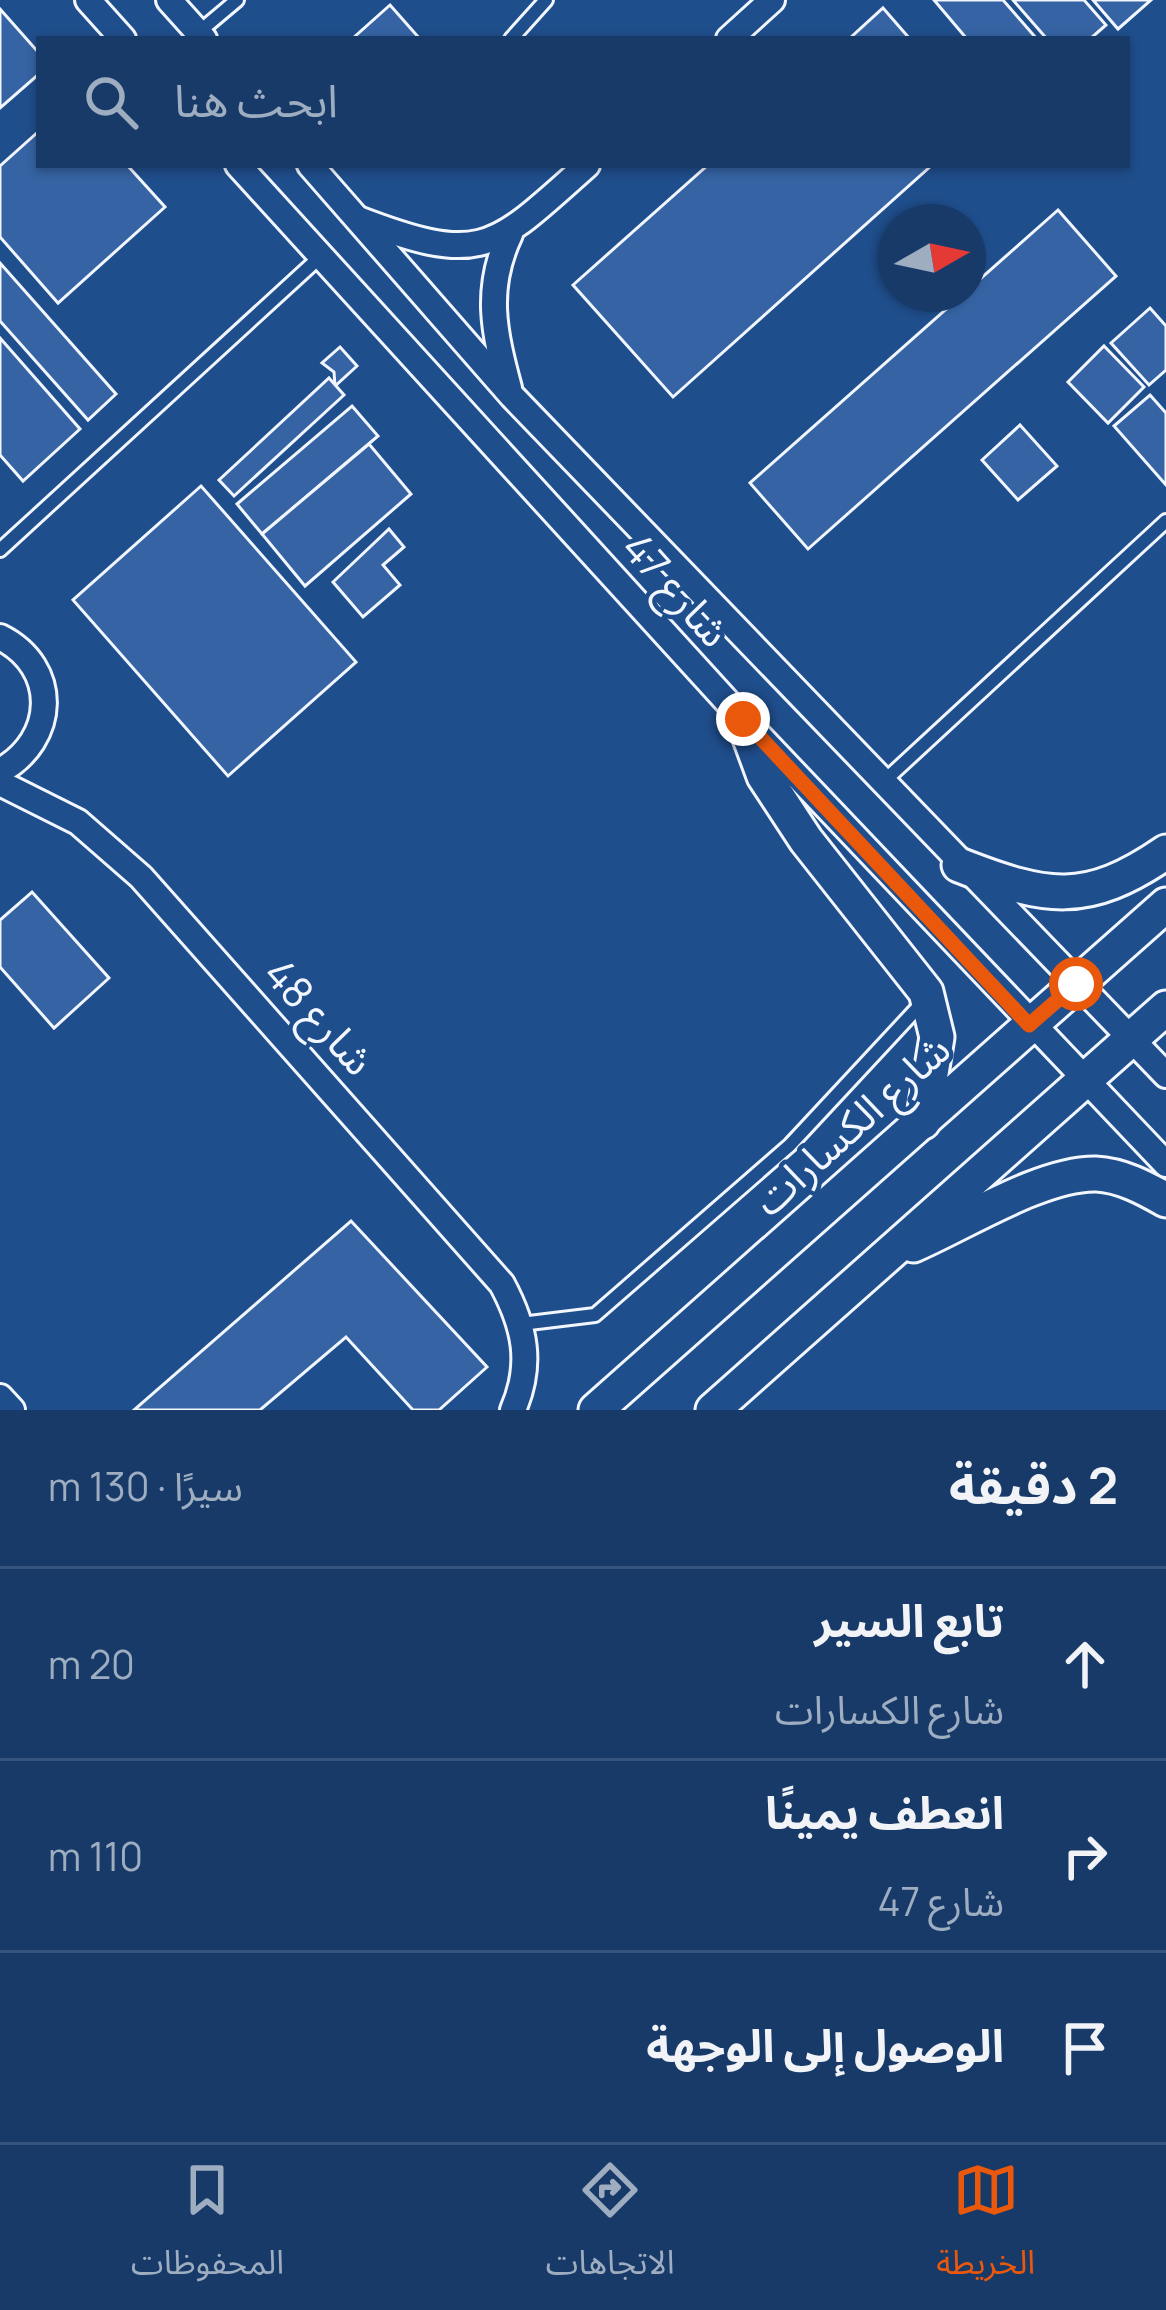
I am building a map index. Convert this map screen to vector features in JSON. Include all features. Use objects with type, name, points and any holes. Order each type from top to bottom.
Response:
[{"type":"street","points":[[88,0],[120,36]]},
{"type":"street","points":[[169,0],[202,36]]},
{"type":"street","points":[[732,36],[772,0]]},
{"type":"street","name":"شارع 47","points":[[241,168],[743,719],[1166,1164]]},
{"type":"street","name":"شارع 47","points":[[312,168],[512,396],[1166,1075]]},
{"type":"street","points":[[353,217],[433,244],[485,242],[510,234],[584,168]]},
{"type":"street","points":[[510,234],[492,283],[491,309],[512,396]]},
{"type":"street","points":[[0,637],[37,669],[46,703],[28,752],[0,771]]},
{"type":"street","points":[[743,719],[764,776],[806,840],[910,965],[928,996],[937,1036],[923,1122]]},
{"type":"street","name":"شارع 48","points":[[0,782],[78,822],[142,877],[502,1284],[521,1324],[526,1351],[523,1388],[513,1410]]},
{"type":"street","points":[[959,865],[1015,887],[1062,894],[1109,886],[1166,851]]},
{"type":"street","name":"شارع الكسارات","points":[[596,1410],[1166,905]]},
{"type":"street","points":[[713,1410],[1166,1008]]},
{"type":"street","points":[[884,1257],[1068,1178],[1097,1174],[1126,1180],[1166,1200]]},
{"type":"street","points":[[0,1396],[12,1410]]},
{"type":"lane","points":[[202,36],[237,0]]},
{"type":"lane","points":[[514,36],[546,0]]},
{"type":"lane","points":[[0,550],[321,256]]},
{"type":"lane","points":[[881,784],[1166,521]]},
{"type":"lane","points":[[521,1324],[595,1315],[790,1145],[928,996]]},
{"type":"building","points":[[934,0],[1003,0],[1034,36],[964,36]]},
{"type":"building","points":[[1013,0],[1084,0],[1106,25],[1093,36],[1044,36]]},
{"type":"building","points":[[1093,0],[1151,0],[1118,29]]},
{"type":"building","points":[[390,5],[417,36],[355,36]]},
{"type":"building","points":[[883,8],[907,36],[852,36]]},
{"type":"building","points":[[0,9],[36,50],[36,77],[0,108]]},
{"type":"building","points":[[36,134],[36,168],[130,168],[165,207],[58,303],[0,237],[0,166]]},
{"type":"building","points":[[705,168],[929,168],[888,204],[878,204],[878,213],[673,397],[573,285]]},
{"type":"building","points":[[1058,210],[1116,276],[808,549],[750,483],[943,312],[986,312],[986,274]]},
{"type":"building","points":[[0,263],[116,394],[88,420],[0,321]]},
{"type":"building","points":[[1150,308],[1166,326],[1166,370],[1149,385],[1111,343]]},
{"type":"building","points":[[0,338],[80,429],[23,481],[0,455]]},
{"type":"building","points":[[1104,346],[1144,387],[1108,423],[1068,382]]},
{"type":"building","points":[[340,347],[357,366],[335,386],[334,372],[322,363]]},
{"type":"building","points":[[329,378],[344,395],[234,496],[219,480]]},
{"type":"building","points":[[1150,395],[1166,413],[1166,485],[1114,426]]},
{"type":"building","points":[[352,406],[378,436],[262,534],[237,504]]},
{"type":"building","points":[[1020,425],[1057,466],[1018,500],[982,460]]},
{"type":"building","points":[[369,444],[411,494],[305,586],[262,534]]},
{"type":"building","points":[[201,486],[356,662],[228,776],[73,600]]},
{"type":"building","points":[[389,529],[404,547],[383,565],[400,585],[363,617],[333,582]]},
{"type":"building","points":[[32,892],[109,978],[54,1028],[0,967],[0,920]]},
{"type":"building","points":[[351,1221],[487,1367],[439,1410],[413,1410],[346,1337],[260,1410],[134,1410]]},
{"type":"route","points":[[743,719],[1029,1025],[1076,984]]}]
